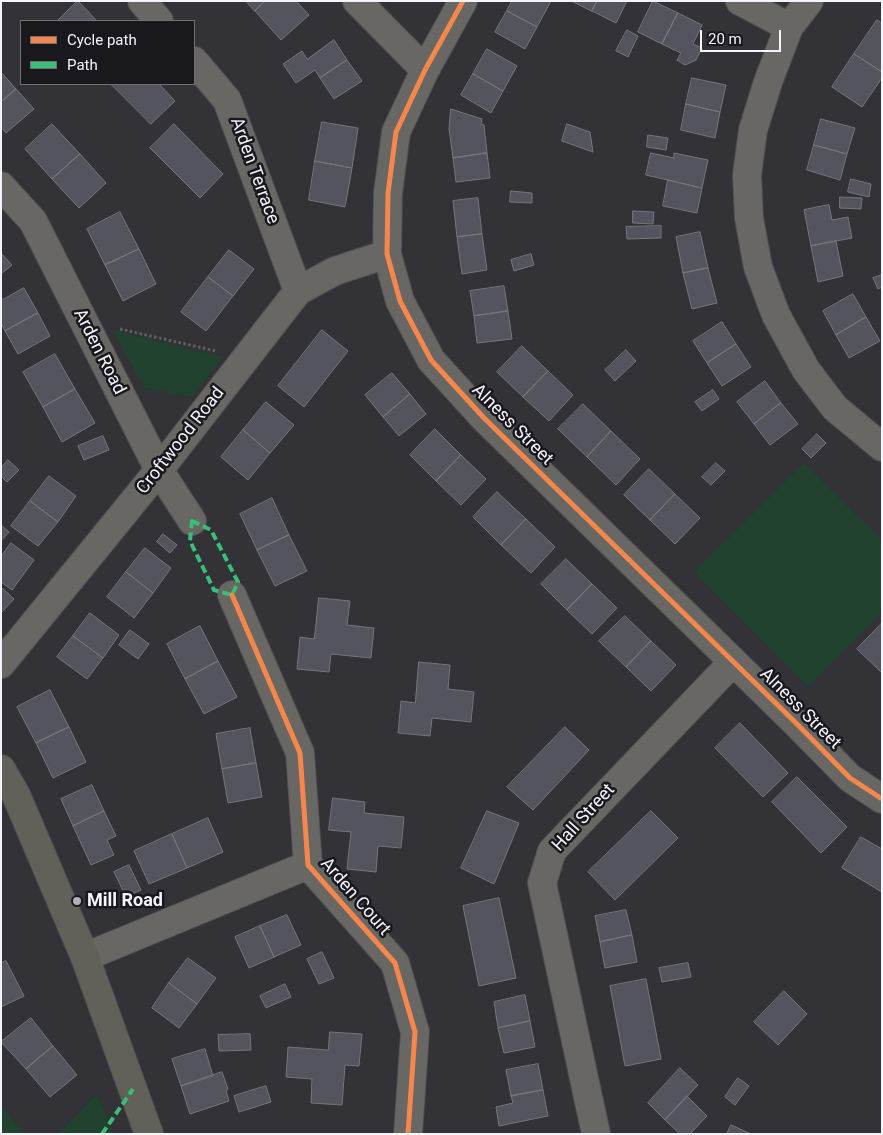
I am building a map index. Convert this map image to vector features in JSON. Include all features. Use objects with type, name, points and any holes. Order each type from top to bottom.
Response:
[{"type":"main road","points":[[1,769],[16,795],[85,957],[149,1134]]},
{"type":"street","points":[[142,1],[158,20]]},
{"type":"street","points":[[357,1],[426,70]]},
{"type":"street","name":"Alness Street","points":[[463,1],[426,70],[396,132],[388,192],[387,254],[400,301],[431,360],[491,425],[850,778],[882,799]]},
{"type":"street","points":[[740,1],[788,27]]},
{"type":"street","points":[[809,1],[788,27],[753,130],[747,175],[749,218],[758,267],[776,315],[806,370],[835,408],[882,447]]},
{"type":"street","name":"Arden Terrace","points":[[195,62],[228,100],[298,290]]},
{"type":"street","name":"Arden Road","points":[[1,186],[33,221],[159,470],[192,521]]},
{"type":"street","name":"Croftwood Road","points":[[1,664],[159,470],[298,290],[335,271],[387,254]]},
{"type":"street","name":"Arden Court","points":[[232,595],[300,753],[308,865],[394,963],[415,1032],[408,1134]]},
{"type":"street","name":"Hall Street","points":[[596,1134],[542,883],[552,851],[733,662]]},
{"type":"street","name":"Arden Court","points":[[85,957],[308,865]]},
{"type":"path","points":[[84,321],[246,358]]},
{"type":"green space","points":[[113,330],[223,357],[192,397],[144,388]]},
{"type":"green space","points":[[804,463],[882,540],[882,613],[808,687],[694,572]]},
{"type":"green space","points":[[97,1094],[113,1134],[59,1134]]},
{"type":"green space","points":[[1,1106],[24,1134],[1,1134]]},
{"type":"building","points":[[78,1],[96,20],[58,20]]},
{"type":"building","points":[[246,1],[265,1],[255,11]]},
{"type":"building","points":[[265,1],[296,1],[309,15],[281,40],[255,11]]},
{"type":"building","points":[[512,1],[551,1],[537,27],[507,11]]},
{"type":"building","points":[[572,1],[597,1],[592,11]]},
{"type":"building","points":[[597,1],[627,1],[616,23],[592,11]]},
{"type":"building","points":[[653,1],[678,13],[662,44],[638,32]]},
{"type":"building","points":[[507,11],[537,27],[525,49],[495,32]]},
{"type":"building","points":[[678,13],[702,25],[693,44],[702,48],[696,60],[685,65],[677,60],[681,53],[662,44]]},
{"type":"building","points":[[877,20],[882,23],[882,72],[854,54]]},
{"type":"building","points":[[627,30],[638,36],[628,57],[616,51]]},
{"type":"building","points":[[334,40],[347,60],[320,78],[315,70],[296,83],[283,64],[302,51],[307,59]]},
{"type":"building","points":[[487,49],[517,66],[503,91],[473,74]]},
{"type":"building","points":[[854,54],[882,72],[882,78],[862,107],[832,87]]},
{"type":"building","points":[[347,60],[362,81],[334,99],[320,78]]},
{"type":"building","points":[[1,72],[16,89],[1,102]]},
{"type":"building","points":[[473,74],[503,91],[491,113],[461,95]]},
{"type":"building","points":[[692,78],[726,85],[720,112],[686,104]]},
{"type":"building","points":[[112,85],[160,85],[175,101],[151,124]]},
{"type":"building","points":[[16,89],[34,109],[6,133],[1,127],[1,102]]},
{"type":"building","points":[[686,104],[720,112],[715,138],[681,130]]},
{"type":"building","points":[[451,109],[482,119],[481,124],[484,125],[487,153],[453,158],[449,129]]},
{"type":"building","points":[[821,119],[855,128],[847,154],[814,145]]},
{"type":"building","points":[[322,122],[358,128],[352,168],[315,161]]},
{"type":"building","points":[[52,124],[80,154],[52,179],[25,149]]},
{"type":"building","points":[[174,124],[223,174],[200,198],[150,148]]},
{"type":"building","points":[[567,124],[590,132],[593,152],[562,141]]},
{"type":"building","points":[[648,135],[668,138],[666,150],[647,147]]},
{"type":"building","points":[[814,145],[847,154],[840,180],[807,170]]},
{"type":"building","points":[[487,153],[490,178],[456,182],[453,158]]},
{"type":"building","points":[[651,153],[674,158],[674,153],[708,160],[702,188],[646,175]]},
{"type":"building","points":[[80,154],[106,183],[79,208],[52,179]]},
{"type":"building","points":[[315,161],[352,168],[345,207],[309,200]]},
{"type":"building","points":[[851,179],[871,184],[869,197],[848,192]]},
{"type":"building","points":[[668,180],[702,188],[697,213],[663,206]]},
{"type":"building","points":[[511,191],[532,193],[532,203],[510,202]]},
{"type":"building","points":[[840,197],[862,198],[861,209],[840,208]]},
{"type":"building","points":[[478,198],[482,234],[457,237],[453,201]]},
{"type":"building","points":[[829,205],[832,220],[848,217],[852,238],[811,246],[804,210]]},
{"type":"building","points":[[633,211],[654,212],[653,224],[633,223]]},
{"type":"building","points":[[120,212],[139,249],[105,265],[87,229]]},
{"type":"building","points":[[661,226],[661,238],[627,239],[626,227]]},
{"type":"building","points":[[700,232],[708,268],[683,273],[676,237]]},
{"type":"building","points":[[482,234],[487,270],[462,274],[457,237]]},
{"type":"building","points":[[836,241],[843,276],[818,282],[811,246]]},
{"type":"building","points":[[139,249],[156,284],[123,301],[105,265]]},
{"type":"building","points":[[229,250],[254,269],[233,296],[208,277]]},
{"type":"building","points":[[1,253],[12,265],[1,274]]},
{"type":"building","points":[[531,254],[534,265],[514,271],[511,260]]},
{"type":"building","points":[[708,268],[717,303],[692,309],[683,273]]},
{"type":"building","points":[[882,275],[882,287],[878,289],[873,278]]},
{"type":"building","points":[[208,277],[233,296],[206,331],[181,312]]},
{"type":"building","points":[[504,286],[508,311],[474,316],[470,291]]},
{"type":"building","points":[[24,288],[38,313],[5,331],[1,323],[1,301]]},
{"type":"building","points":[[853,294],[866,317],[836,335],[823,311]]},
{"type":"building","points":[[508,311],[512,339],[477,343],[474,316]]},
{"type":"building","points":[[38,313],[50,336],[18,354],[5,331]]},
{"type":"building","points":[[866,317],[880,341],[849,358],[836,335]]},
{"type":"building","points":[[722,322],[736,344],[707,363],[693,341]]},
{"type":"building","points":[[322,330],[348,351],[304,407],[278,386]]},
{"type":"building","points":[[736,344],[751,367],[722,386],[707,363]]},
{"type":"building","points":[[522,346],[548,371],[523,397],[497,372]]},
{"type":"building","points":[[626,350],[636,361],[615,381],[605,370]]},
{"type":"building","points":[[55,354],[75,389],[43,407],[23,372]]},
{"type":"building","points":[[548,371],[573,395],[549,421],[523,397]]},
{"type":"building","points":[[392,373],[410,394],[383,417],[365,395]]},
{"type":"building","points":[[765,381],[781,403],[754,424],[737,402]]},
{"type":"building","points":[[75,389],[95,423],[62,442],[43,407]]},
{"type":"building","points":[[713,390],[719,399],[702,411],[695,402]]},
{"type":"building","points":[[410,394],[426,414],[399,436],[383,417]]},
{"type":"building","points":[[266,402],[294,425],[270,453],[243,430]]},
{"type":"building","points":[[781,403],[798,424],[770,445],[754,424]]},
{"type":"building","points":[[583,404],[611,431],[587,457],[558,429]]},
{"type":"building","points":[[435,429],[461,455],[436,481],[410,455]]},
{"type":"building","points":[[243,430],[270,453],[248,480],[221,457]]},
{"type":"building","points":[[611,431],[640,459],[616,485],[587,457]]},
{"type":"building","points":[[817,434],[826,443],[811,458],[802,449]]},
{"type":"building","points":[[103,436],[109,450],[84,460],[78,446]]},
{"type":"building","points":[[461,455],[486,479],[461,505],[436,481]]},
{"type":"building","points":[[8,460],[19,470],[7,482],[1,476],[1,468]]},
{"type":"building","points":[[716,463],[725,471],[711,485],[702,477]]},
{"type":"building","points":[[649,469],[675,494],[650,520],[624,495]]},
{"type":"building","points":[[49,476],[76,496],[58,522],[30,501]]},
{"type":"building","points":[[497,492],[526,519],[501,545],[473,517]]},
{"type":"building","points":[[675,494],[700,518],[675,544],[650,520]]},
{"type":"building","points":[[272,498],[289,535],[257,550],[240,514]]},
{"type":"building","points":[[30,501],[58,522],[38,546],[11,526]]},
{"type":"building","points":[[526,519],[555,547],[531,573],[501,545]]},
{"type":"building","points":[[1,525],[9,532],[1,541]]},
{"type":"building","points":[[163,534],[177,545],[170,553],[157,542]]},
{"type":"building","points":[[289,535],[307,571],[275,586],[257,550]]},
{"type":"building","points":[[11,543],[34,560],[12,590],[1,582],[1,557]]},
{"type":"building","points":[[145,548],[171,568],[153,593],[126,572]]},
{"type":"building","points":[[566,559],[592,584],[567,610],[541,584]]},
{"type":"building","points":[[126,572],[153,593],[134,618],[107,597]]},
{"type":"building","points":[[592,584],[617,608],[592,634],[567,610]]},
{"type":"building","points":[[1,587],[14,599],[1,613]]},
{"type":"building","points":[[319,598],[350,601],[347,625],[374,628],[371,658],[331,654],[329,672],[297,669],[300,637],[314,639]]},
{"type":"building","points":[[90,613],[119,635],[103,658],[73,636]]},
{"type":"building","points":[[625,616],[651,641],[626,667],[599,641]]},
{"type":"building","points":[[882,623],[882,673],[857,649]]},
{"type":"building","points":[[200,626],[218,661],[185,679],[167,644]]},
{"type":"building","points":[[130,630],[149,644],[138,659],[119,645]]},
{"type":"building","points":[[73,636],[103,658],[87,679],[57,657]]},
{"type":"building","points":[[651,641],[676,665],[651,691],[626,667]]},
{"type":"building","points":[[218,661],[237,697],[204,714],[185,679]]},
{"type":"building","points":[[419,662],[450,665],[448,689],[474,692],[471,722],[432,718],[430,736],[398,733],[401,701],[415,703]]},
{"type":"building","points":[[50,690],[69,727],[36,743],[17,707]]},
{"type":"building","points":[[740,723],[788,773],[763,797],[715,748]]},
{"type":"building","points":[[69,727],[86,762],[53,778],[36,743]]},
{"type":"building","points":[[565,727],[589,750],[533,810],[507,787]]},
{"type":"building","points":[[250,728],[256,763],[222,769],[216,734]]},
{"type":"building","points":[[256,763],[262,797],[228,803],[222,769]]},
{"type":"building","points":[[797,777],[847,827],[821,853],[772,802]]},
{"type":"building","points":[[92,785],[104,811],[73,826],[61,799]]},
{"type":"building","points":[[333,798],[365,802],[364,813],[404,817],[401,848],[378,846],[376,872],[347,869],[351,832],[329,830]]},
{"type":"building","points":[[104,811],[116,836],[107,840],[114,855],[91,865],[73,826]]},
{"type":"building","points":[[487,811],[519,823],[494,884],[461,868]]},
{"type":"building","points":[[651,811],[678,838],[615,900],[588,872]]},
{"type":"building","points":[[208,818],[223,852],[187,868],[172,834]]},
{"type":"building","points":[[172,834],[187,868],[149,884],[134,851]]},
{"type":"building","points":[[861,837],[882,849],[882,892],[842,868]]},
{"type":"building","points":[[129,865],[141,890],[126,897],[114,872]]},
{"type":"building","points":[[499,898],[516,978],[479,986],[463,906]]},
{"type":"building","points":[[626,910],[632,935],[600,942],[595,916]]},
{"type":"building","points":[[287,915],[301,945],[274,957],[260,926]]},
{"type":"building","points":[[260,926],[274,957],[249,968],[235,937]]},
{"type":"building","points":[[632,935],[637,962],[605,968],[600,942]]},
{"type":"building","points":[[322,952],[334,978],[319,984],[307,959]]},
{"type":"building","points":[[188,958],[216,978],[197,1004],[169,983]]},
{"type":"building","points":[[6,961],[24,996],[1,1007],[1,963]]},
{"type":"building","points":[[688,963],[691,977],[662,982],[659,968]]},
{"type":"building","points":[[646,979],[661,1059],[625,1066],[610,986]]},
{"type":"building","points":[[169,983],[197,1004],[179,1028],[152,1008]]},
{"type":"building","points":[[285,984],[291,997],[266,1008],[260,996]]},
{"type":"building","points":[[784,991],[807,1014],[778,1045],[754,1022]]},
{"type":"building","points":[[525,995],[530,1021],[498,1028],[494,1002]]},
{"type":"building","points":[[31,1018],[53,1046],[26,1069],[1,1042]]},
{"type":"building","points":[[530,1021],[535,1047],[504,1053],[498,1028]]},
{"type":"building","points":[[330,1032],[362,1034],[359,1066],[345,1065],[342,1105],[311,1103],[312,1079],[286,1077],[288,1047],[328,1050]]},
{"type":"building","points":[[250,1034],[251,1050],[219,1051],[218,1035]]},
{"type":"building","points":[[53,1046],[77,1075],[50,1097],[26,1069]]},
{"type":"building","points":[[205,1049],[213,1076],[181,1086],[172,1059]]},
{"type":"building","points":[[538,1064],[543,1090],[511,1096],[506,1070]]},
{"type":"building","points":[[680,1068],[698,1085],[665,1120],[648,1103]]},
{"type":"building","points":[[222,1072],[228,1089],[226,1091],[229,1101],[190,1114],[181,1086]]},
{"type":"building","points":[[738,1078],[749,1086],[735,1105],[725,1097]]},
{"type":"building","points":[[266,1086],[271,1102],[239,1112],[234,1096]]},
{"type":"building","points":[[543,1090],[548,1116],[499,1126],[496,1107],[513,1103],[511,1096]]},
{"type":"building","points":[[687,1096],[707,1116],[690,1134],[680,1134],[665,1120]]},
{"type":"building","points":[[731,1125],[751,1134],[727,1134]]},
{"type":"marked path","points":[[192,521],[211,530],[238,582],[232,595],[214,590],[190,541],[192,521]]},
{"type":"marked path","points":[[102,1134],[133,1089]]},
{"type":"cycle path","points":[[463,1],[425,70],[396,132],[388,193],[387,254],[400,301],[431,360],[484,418],[850,778],[882,799]]},
{"type":"cycle path","points":[[232,595],[300,753],[308,865],[395,963],[415,1032],[408,1134]]},
{"type":"place","name":"Mill Road","points":[[77,901]]}]
